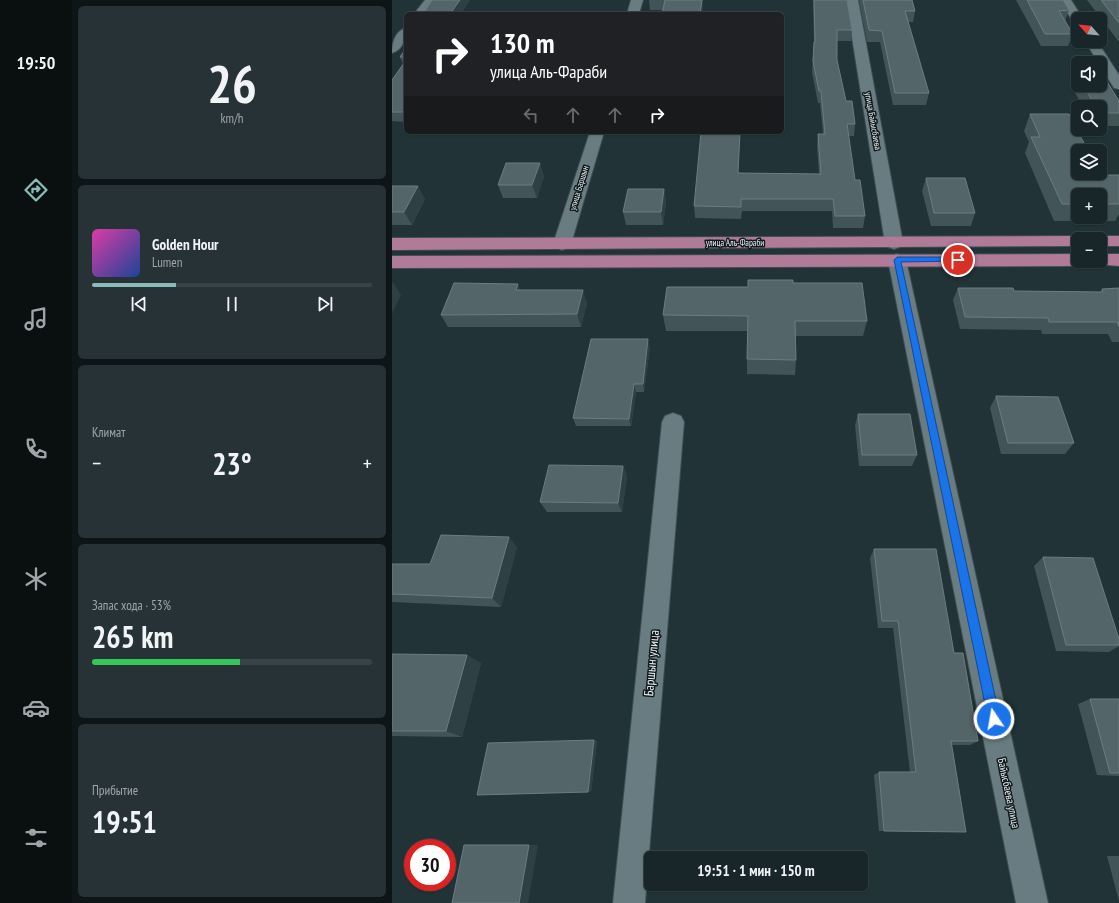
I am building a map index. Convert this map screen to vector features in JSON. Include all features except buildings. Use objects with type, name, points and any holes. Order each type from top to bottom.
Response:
[{"type":"main road","name":"улица Аль-Фараби","points":[[392,262],[896,251],[1071,241]]},
{"type":"main road","points":[[1107,241],[1119,241]]},
{"type":"main road","name":"улица Аль-Фараби","points":[[392,244],[562,244],[896,251],[1071,260]]},
{"type":"main road","points":[[1107,260],[1119,260]]},
{"type":"street","points":[[422,12],[432,0]]},
{"type":"street","points":[[634,12],[637,0]]},
{"type":"street","name":"улица Байысбаева","points":[[852,0],[896,251]]},
{"type":"street","points":[[1065,0],[1072,12]]},
{"type":"street","points":[[392,49],[404,34]]},
{"type":"street","points":[[1095,48],[1119,85]]},
{"type":"street","name":"улица Баршын","points":[[562,244],[596,134]]},
{"type":"street","name":"Байысбаева улица","points":[[896,251],[1032,903]]},
{"type":"street","name":"Баршын улица","points":[[629,903],[673,422]]},
{"type":"route","points":[[958,260],[897,260],[994,719]]}]
